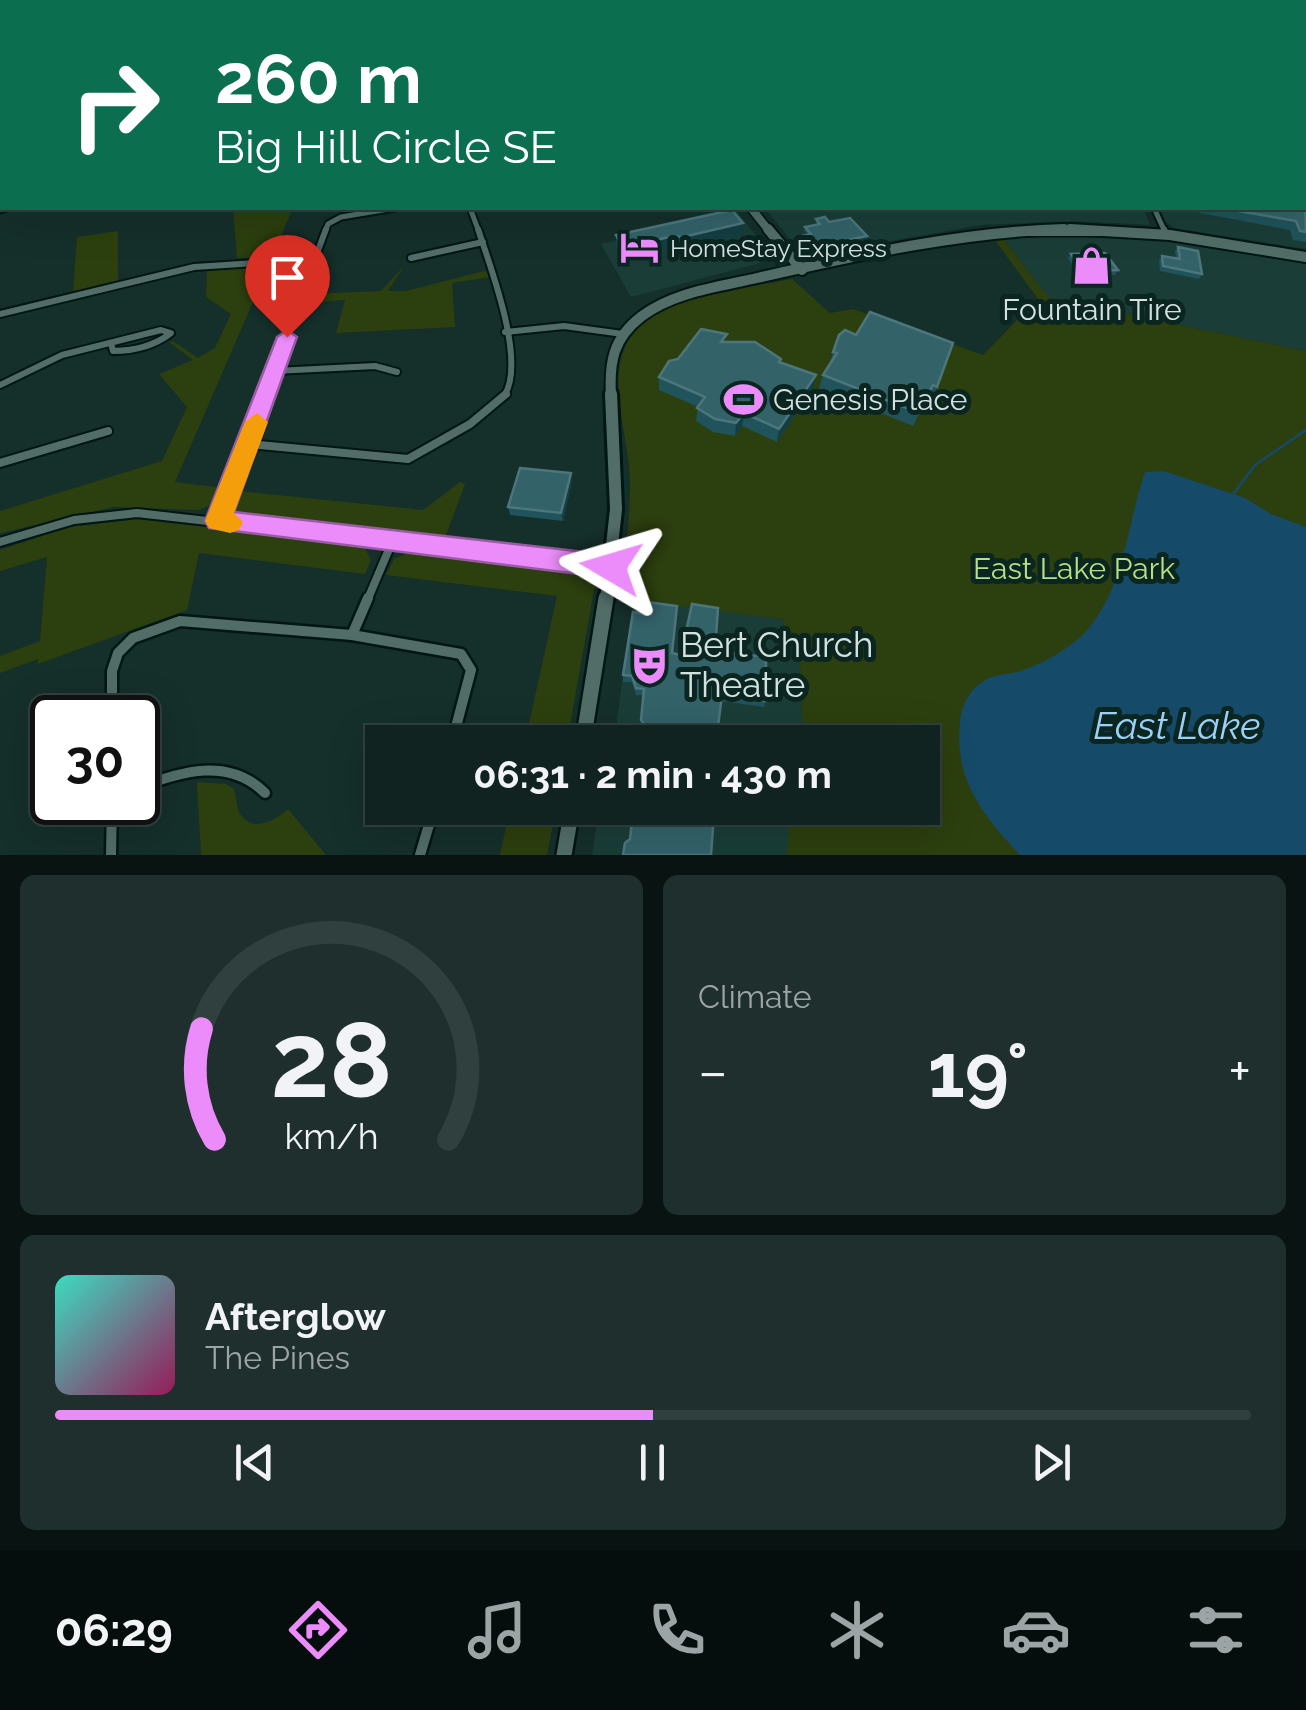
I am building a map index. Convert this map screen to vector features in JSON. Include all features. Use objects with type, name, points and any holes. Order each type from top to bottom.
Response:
[{"type":"main road","points":[[753,210],[802,270]]},
{"type":"main road","points":[[586,725],[611,567],[617,490],[608,377],[613,350],[640,316],[664,302],[802,270],[996,234],[1074,230],[1166,234],[1306,256]]},
{"type":"main road","points":[[564,855],[569,825]]},
{"type":"street","points":[[218,521],[333,219],[384,210]]},
{"type":"street","points":[[248,444],[399,460],[415,458],[509,390],[511,380],[494,268],[471,210]]},
{"type":"street","points":[[1155,210],[1166,234]]},
{"type":"street","points":[[411,258],[484,242]]},
{"type":"street","points":[[0,314],[208,264],[315,259]]},
{"type":"street","points":[[505,332],[570,322],[594,324],[623,334]]},
{"type":"street","points":[[0,385],[46,361],[112,343],[161,330],[172,333],[161,341],[120,352],[113,351],[112,343]]},
{"type":"street","points":[[275,371],[375,366],[397,372]]},
{"type":"street","points":[[0,463],[108,431]]},
{"type":"street","points":[[0,542],[40,528],[113,514],[218,521],[611,567]]},
{"type":"street","points":[[352,635],[392,542]]},
{"type":"street","points":[[112,695],[112,671],[118,652],[134,638],[192,619],[352,635],[461,654],[471,670],[456,725]]},
{"type":"street","points":[[160,781],[191,770],[220,770],[257,782],[265,793]]},
{"type":"street","points":[[111,855],[112,825]]},
{"type":"street","points":[[420,855],[429,825]]},
{"type":"shaded area","points":[[767,210],[1144,210],[1150,225],[1075,221],[981,225],[811,255],[799,251]]},
{"type":"shaded area","points":[[1160,210],[1306,210],[1306,249],[1174,228]]},
{"type":"shaded area","points":[[738,213],[775,259],[631,297],[601,244]]},
{"type":"shaded area","points":[[1081,234],[1194,242],[1306,261],[1306,351],[1049,298],[1003,238]]},
{"type":"shaded area","points":[[633,600],[783,619],[784,638],[799,640],[802,725],[616,725]]},
{"type":"shaded area","points":[[596,825],[789,825],[788,855],[592,855]]},
{"type":"green space","points":[[233,210],[292,210],[272,257],[237,258]]},
{"type":"green space","points":[[118,231],[118,281],[73,292],[77,237]]},
{"type":"green space","name":"East Lake Park","points":[[1003,238],[1049,298],[1306,351],[1306,855],[787,855],[788,825],[940,825],[940,725],[802,725],[799,640],[784,638],[783,619],[619,599],[630,484],[618,386],[624,349],[634,333],[649,319],[686,301],[792,279],[830,313],[853,309],[983,355],[1038,299],[994,239]]},
{"type":"green space","points":[[269,265],[175,482],[224,488],[215,503],[199,510],[114,507],[0,533],[0,511],[162,461],[187,407],[159,374],[193,360],[169,342],[198,358],[215,348],[231,314],[206,297],[207,268]]},
{"type":"green space","points":[[404,266],[388,291],[406,291],[488,270],[490,277],[452,283],[455,327],[336,333],[345,300],[306,303],[309,294],[381,291]]},
{"type":"green space","points":[[460,482],[465,484],[445,538],[241,514],[233,509],[239,491],[423,510]]},
{"type":"green space","points":[[139,519],[357,544],[364,546],[371,560],[365,574],[199,553],[187,610],[38,664],[38,659],[0,673],[0,656],[40,641],[47,557],[0,571],[0,550],[69,527]]},
{"type":"green space","points":[[413,551],[587,572],[595,585],[570,725],[529,725],[557,596],[386,575],[394,559]]},
{"type":"green space","points":[[197,782],[226,784],[234,789],[239,813],[252,823],[271,820],[288,809],[326,855],[201,855]]},
{"type":"green space","points":[[506,825],[553,825],[547,855],[500,855]]},
{"type":"water","name":"East Lake","points":[[1164,471],[1245,498],[1271,514],[1306,527],[1306,855],[1020,855],[983,810],[966,779],[959,743],[965,703],[987,679],[1046,660],[1088,629],[1118,574],[1145,472]]},
{"type":"building","points":[[732,210],[743,223],[623,248],[616,235]]},
{"type":"building","points":[[1233,210],[1305,210],[1306,232],[1300,231],[1296,221]]},
{"type":"building","points":[[825,217],[829,222],[850,218],[867,236],[820,246],[817,241],[808,243],[802,236],[811,234],[805,227],[820,224],[816,219]]},
{"type":"building","points":[[1178,247],[1198,251],[1202,274],[1163,266],[1162,256],[1180,259]]},
{"type":"building","name":"Fountain Tire","points":[[1105,253],[1118,270],[1082,271],[1071,254]]},
{"type":"building","points":[[1136,300],[1156,304],[1157,312],[1137,308]]},
{"type":"building","points":[[870,312],[953,343],[937,387],[933,385],[919,413],[823,375],[837,353],[833,352],[839,335],[845,330],[856,335]]},
{"type":"building","name":"Genesis Place","points":[[701,329],[727,334],[721,342],[755,342],[781,359],[779,362],[816,375],[779,429],[744,413],[736,423],[715,419],[697,408],[705,397],[659,377],[669,361],[678,359]]},
{"type":"building","points":[[520,468],[571,473],[561,513],[508,507]]},
{"type":"building","points":[[647,602],[677,606],[672,653],[681,655],[692,604],[718,608],[715,651],[766,657],[766,701],[722,695],[718,725],[644,725],[644,689],[636,688],[632,676],[623,675],[633,612],[645,614]]},
{"type":"building","points":[[632,825],[713,825],[711,855],[623,855]]},
{"type":"waterway","points":[[1234,493],[1255,465],[1306,430]]},
{"type":"slow traffic","points":[[230,522],[218,521],[257,422]]},
{"type":"place","name":"HomeStay Express","points":[[640,248]]},
{"type":"place","name":"Fountain Tire","points":[[1092,266]]},
{"type":"place","name":"Genesis Place","points":[[743,400]]},
{"type":"place","name":"Bert Church Theatre","points":[[650,665]]},
{"type":"route","points":[[287,337],[218,521],[611,567]]}]
